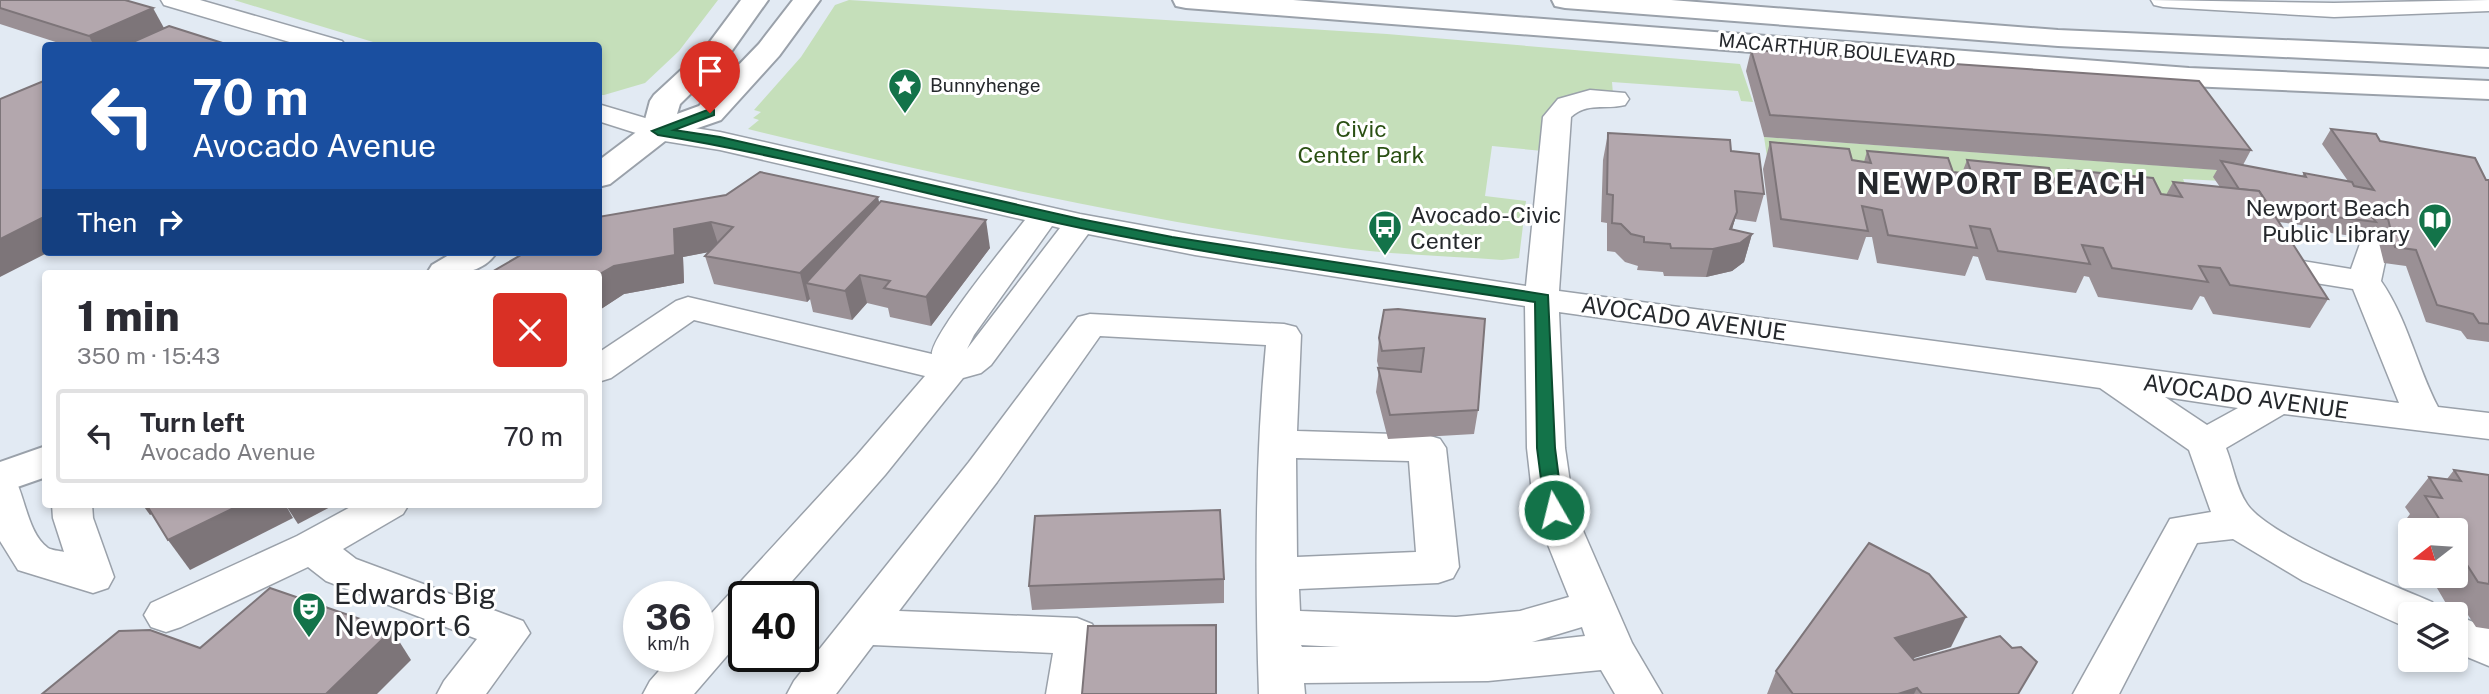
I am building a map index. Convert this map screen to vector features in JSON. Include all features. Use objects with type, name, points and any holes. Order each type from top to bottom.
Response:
[{"type":"main road","points":[[658,131],[665,101],[716,53],[755,0]]},
{"type":"main road","points":[[602,174],[658,131],[710,113],[769,50],[807,0]]},
{"type":"main road","name":"MACARTHUR BOULEVARD","points":[[1186,0],[1503,22],[1988,63],[2189,77],[2489,90]]},
{"type":"main road","name":"MACARTHUR BOULEVARD","points":[[1565,0],[2058,38],[2489,58]]},
{"type":"main road","points":[[2413,87],[2424,75],[2438,71],[2489,70]]},
{"type":"main road","points":[[450,270],[473,256]]},
{"type":"main road","points":[[0,478],[42,462]]},
{"type":"street","points":[[173,0],[319,42]]},
{"type":"street","points":[[2163,0],[2334,10],[2489,4]]},
{"type":"street","points":[[1615,99],[1589,99],[1562,108],[1557,117],[1542,299],[1546,448],[1554,510],[1613,650],[1639,694]]},
{"type":"street","name":"AVOCADO AVENUE","points":[[602,114],[658,131],[720,141],[1080,223],[1315,265],[2278,401],[2489,426]]},
{"type":"street","points":[[766,581],[950,370],[949,349],[959,332],[1044,215]]},
{"type":"street","points":[[602,367],[688,308],[950,370],[968,365],[979,357],[1080,223]]},
{"type":"street","points":[[2272,266],[2368,265],[2375,298],[2404,376],[2425,419]]},
{"type":"street","points":[[810,694],[983,472],[1090,325],[1284,335],[1277,444],[1280,662]]},
{"type":"street","points":[[2103,376],[2168,416],[2205,443],[2232,514],[2251,532],[2307,563],[2398,605]]},
{"type":"street","points":[[2205,443],[2278,401]]},
{"type":"street","points":[[1277,444],[1427,448],[1438,567],[1277,574]]},
{"type":"street","points":[[0,487],[8,521],[33,559],[93,577],[72,518],[72,508]]},
{"type":"street","points":[[166,615],[312,547],[382,508]]},
{"type":"street","points":[[2096,694],[2184,530],[2242,523]]},
{"type":"street","points":[[312,547],[341,570],[508,633],[460,694]]},
{"type":"street","points":[[1280,662],[1520,628],[1595,607]]},
{"type":"street","points":[[666,694],[728,624]]},
{"type":"street","points":[[862,627],[1077,636],[1069,694]]},
{"type":"street","points":[[2468,638],[2489,648]]},
{"type":"street","points":[[1280,662],[1432,667],[1544,661],[1613,650]]},
{"type":"green space","points":[[234,0],[718,0],[679,51],[645,83],[604,95],[602,42],[373,42]]},
{"type":"green space","name":"Civic Center Park","points":[[849,0],[1387,34],[1740,64],[1753,102],[1741,101],[1738,91],[1612,82],[1613,94],[1583,94],[1543,151],[1492,146],[1485,196],[1526,201],[1519,258],[1502,260],[1364,250],[1119,211],[970,181],[748,129],[759,120],[753,118],[761,112],[754,110],[801,57],[835,5]]},
{"type":"green space","points":[[1764,137],[2236,171],[2243,182],[2183,179],[2197,212],[1769,170]]},
{"type":"building","points":[[0,0],[125,0],[153,8],[89,36],[0,8]]},
{"type":"building","points":[[169,26],[219,42],[133,42]]},
{"type":"building","points":[[1751,50],[2199,81],[2251,150],[1770,115]]},
{"type":"building","points":[[42,82],[42,218],[0,239],[0,99]]},
{"type":"building","name":"Newport Beach Public Library","points":[[2331,129],[2376,134],[2380,141],[2475,158],[2486,180],[2489,180],[2489,324],[2479,323],[2473,314],[2437,305],[2416,250],[2395,247],[2388,219],[2372,217],[2376,222],[2327,216],[2324,212],[2268,204],[2259,191],[2239,189],[2221,161],[2306,177],[2304,173],[2352,182],[2354,186],[2374,190]]},
{"type":"building","points":[[1608,133],[1730,140],[1731,151],[1759,154],[1764,194],[1735,191],[1737,212],[1730,229],[1752,234],[1740,243],[1713,249],[1671,248],[1670,244],[1644,242],[1644,237],[1631,234],[1621,224],[1612,223],[1613,195],[1607,194]]},
{"type":"building","points":[[1770,142],[1849,149],[1852,160],[1871,163],[1867,151],[1948,158],[1953,172],[1972,174],[1967,160],[2049,168],[2056,183],[2075,185],[2069,170],[2153,178],[2161,194],[2182,197],[2173,182],[2259,191],[2328,299],[2230,285],[2220,268],[2199,266],[2208,282],[2112,268],[2103,248],[2082,245],[2090,264],[1998,251],[1990,229],[1970,226],[1977,248],[1888,235],[1882,210],[1862,206],[1868,231],[1781,219]]},
{"type":"building","points":[[760,172],[878,197],[800,273],[705,256],[733,227],[711,222],[674,229],[675,255],[614,266],[602,273],[602,270],[495,270],[519,256],[602,256],[602,216],[726,195]]},
{"type":"building","points":[[881,201],[986,220],[926,297],[884,288],[890,281],[860,275],[845,291],[806,283]]},
{"type":"building","points":[[1398,309],[1485,319],[1478,410],[1390,415],[1378,368],[1421,372],[1424,348],[1382,351],[1379,338],[1384,310]]},
{"type":"building","points":[[2454,470],[2489,475],[2489,584],[2478,582],[2468,566],[2468,518],[2439,518],[2425,496],[2442,498],[2429,477],[2461,481]]},
{"type":"building","points":[[148,508],[234,508],[168,540]]},
{"type":"building","points":[[1220,510],[1224,579],[1029,586],[1035,516]]},
{"type":"building","points":[[1869,543],[1929,574],[1966,617],[1895,638],[1914,660],[2000,636],[2012,648],[2021,647],[2037,662],[2018,694],[1922,694],[1917,688],[1898,694],[1793,694],[1776,671]]},
{"type":"building","points":[[270,588],[392,630],[326,694],[42,694],[119,631],[150,630],[200,648]]},
{"type":"building","points":[[1216,625],[1216,694],[1082,694],[1088,626]]},
{"type":"place","name":"Bunnyhenge","points":[[905,115]]},
{"type":"place","name":"Newport Beach Public Library","points":[[2435,250]]},
{"type":"place","name":"Avocado-Civic Center","points":[[1385,257]]},
{"type":"place","name":"Edwards Big Newport 6","points":[[309,639]]},
{"type":"district","name":"NEWPORT BEACH","points":[[2002,183]]},
{"type":"route","points":[[710,113],[658,131],[720,141],[1080,223],[1172,241],[1542,299],[1546,448],[1554,510]]}]
